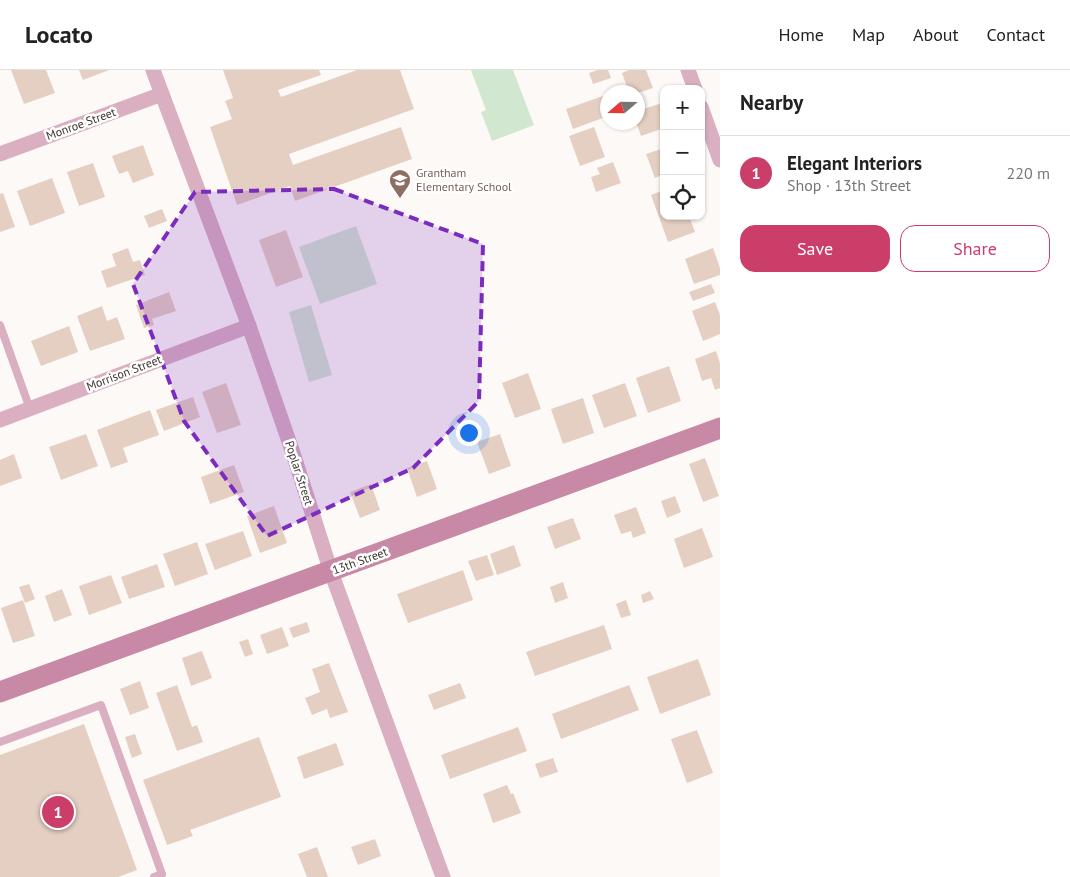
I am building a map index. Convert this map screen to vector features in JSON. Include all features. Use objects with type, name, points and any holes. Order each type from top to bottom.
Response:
[{"type":"main road","name":"13th Street","points":[[0,692],[720,428]]},
{"type":"street","name":"Poplar Street","points":[[153,70],[249,326],[293,453],[331,572],[443,877]]},
{"type":"street","points":[[688,70],[694,85]]},
{"type":"street","name":"Monroe Street","points":[[0,154],[162,94]]},
{"type":"street","points":[[705,118],[720,160]]},
{"type":"street","name":"Morrison Street","points":[[0,420],[249,326]]},
{"type":"lane","points":[[0,325],[2,336],[30,409]]},
{"type":"lane","points":[[0,742],[101,705],[162,874],[154,877]]},
{"type":"highlighted area","points":[[334,189],[483,244],[479,401],[413,468],[267,536],[184,421],[133,284],[195,192]]},
{"type":"green space","points":[[471,70],[513,70],[534,125],[492,141],[481,112],[486,110]]},
{"type":"green space","points":[[356,226],[377,284],[320,304],[299,247]]},
{"type":"green space","points":[[311,305],[332,375],[309,382],[289,312]]},
{"type":"building","points":[[11,70],[46,70],[55,93],[24,104]]},
{"type":"building","points":[[79,70],[109,70],[83,80]]},
{"type":"building","points":[[223,70],[319,70],[321,75],[278,90],[281,97],[357,70],[400,70],[414,109],[289,154],[293,165],[401,127],[412,159],[295,201],[290,186],[237,205],[210,127],[232,119],[225,101],[233,98]]},
{"type":"building","points":[[598,70],[608,70],[611,78],[593,84],[589,73]]},
{"type":"building","points":[[629,70],[646,70],[653,88],[645,91],[645,85],[626,85],[622,73]]},
{"type":"building","points":[[600,97],[600,119],[573,129],[566,109]]},
{"type":"building","points":[[660,104],[660,129],[641,136],[639,130],[645,130],[645,109]]},
{"type":"building","points":[[594,127],[605,157],[580,166],[569,136]]},
{"type":"building","points":[[143,145],[154,175],[133,183],[128,171],[119,174],[112,156]]},
{"type":"building","points":[[660,149],[660,176],[655,178],[646,154]]},
{"type":"building","points":[[613,162],[621,183],[596,192],[591,177],[600,174],[597,168]]},
{"type":"building","points":[[93,163],[105,197],[79,206],[67,172]]},
{"type":"building","points":[[52,178],[65,213],[30,226],[17,191]]},
{"type":"building","points":[[660,192],[660,220],[651,195]]},
{"type":"building","points":[[3,193],[15,227],[0,232],[0,194]]},
{"type":"building","points":[[162,209],[167,221],[149,228],[144,216]]},
{"type":"building","points":[[660,220],[690,220],[695,232],[668,242]]},
{"type":"building","points":[[286,230],[303,277],[276,287],[259,240]]},
{"type":"building","points":[[128,248],[133,262],[140,260],[145,275],[107,288],[101,271],[116,266],[112,254]]},
{"type":"building","points":[[713,248],[720,268],[720,275],[694,284],[685,259]]},
{"type":"building","points":[[711,284],[715,293],[693,301],[689,292]]},
{"type":"building","points":[[169,292],[176,311],[152,319],[154,325],[144,328],[136,305]]},
{"type":"building","points":[[715,302],[720,315],[720,334],[703,341],[692,311]]},
{"type":"building","points":[[102,306],[107,321],[117,317],[125,339],[90,351],[77,316]]},
{"type":"building","points":[[69,326],[78,352],[41,366],[31,341]]},
{"type":"building","points":[[716,351],[720,363],[720,388],[715,390],[711,378],[702,381],[695,359]]},
{"type":"building","points":[[669,366],[681,401],[648,413],[636,378]]},
{"type":"building","points":[[528,373],[541,409],[515,418],[502,383]]},
{"type":"building","points":[[226,383],[241,425],[217,433],[202,392]]},
{"type":"building","points":[[625,383],[637,416],[604,428],[592,395]]},
{"type":"building","points":[[193,397],[200,417],[164,431],[156,410]]},
{"type":"building","points":[[583,398],[594,433],[563,444],[551,409]]},
{"type":"building","points":[[150,410],[159,435],[123,448],[128,462],[111,468],[97,430]]},
{"type":"building","points":[[86,434],[98,466],[61,480],[49,447]]},
{"type":"building","points":[[500,434],[511,466],[489,474],[477,442]]},
{"type":"building","points":[[14,454],[22,478],[0,486],[0,460]]},
{"type":"building","points":[[705,458],[719,496],[703,502],[689,464]]},
{"type":"building","points":[[427,461],[437,489],[417,497],[407,468]]},
{"type":"building","points":[[234,465],[244,492],[210,504],[201,477]]},
{"type":"building","points":[[371,484],[380,510],[360,518],[350,492]]},
{"type":"building","points":[[675,496],[681,512],[667,518],[661,501]]},
{"type":"building","points":[[274,506],[287,543],[260,553],[247,516]]},
{"type":"building","points":[[636,507],[646,533],[633,538],[631,531],[621,534],[614,515]]},
{"type":"building","points":[[573,518],[581,539],[555,549],[547,527]]},
{"type":"building","points":[[702,528],[713,557],[684,568],[674,539]]},
{"type":"building","points":[[243,531],[252,556],[215,570],[205,544]]},
{"type":"building","points":[[197,542],[208,574],[175,586],[163,554]]},
{"type":"building","points":[[514,545],[521,566],[497,575],[490,554]]},
{"type":"building","points":[[487,555],[494,575],[476,581],[468,561]]},
{"type":"building","points":[[157,564],[165,587],[129,599],[121,577]]},
{"type":"building","points":[[463,570],[473,600],[408,623],[397,594]]},
{"type":"building","points":[[111,575],[122,603],[89,615],[79,586]]},
{"type":"building","points":[[563,582],[568,598],[555,603],[550,587]]},
{"type":"building","points":[[29,584],[35,599],[25,603],[19,587]]},
{"type":"building","points":[[62,589],[72,615],[54,622],[45,596]]},
{"type":"building","points":[[650,591],[654,599],[643,603],[641,595]]},
{"type":"building","points":[[23,600],[35,636],[13,643],[1,608]]},
{"type":"building","points":[[626,600],[631,615],[621,618],[616,604]]},
{"type":"building","points":[[307,622],[310,632],[293,638],[289,628]]},
{"type":"building","points":[[604,625],[612,649],[535,676],[526,652]]},
{"type":"building","points":[[282,627],[289,646],[267,654],[260,635]]},
{"type":"building","points":[[248,639],[253,654],[245,657],[239,642]]},
{"type":"building","points":[[202,651],[212,678],[191,686],[182,658]]},
{"type":"building","points":[[698,659],[711,695],[660,714],[647,677]]},
{"type":"building","points":[[329,663],[348,712],[330,718],[327,709],[312,715],[305,698],[320,692],[312,669]]},
{"type":"building","points":[[140,681],[149,708],[130,715],[120,689]]},
{"type":"building","points":[[460,683],[466,698],[434,710],[428,695]]},
{"type":"building","points":[[177,685],[192,727],[197,725],[203,742],[177,751],[156,693]]},
{"type":"building","points":[[629,685],[639,710],[561,739],[552,714]]},
{"type":"building","points":[[84,724],[137,870],[118,877],[0,877],[0,755]]},
{"type":"building","points":[[518,727],[527,751],[450,779],[441,755]]},
{"type":"building","points":[[697,730],[713,773],[687,783],[671,739]]},
{"type":"building","points":[[135,734],[142,754],[132,758],[125,737]]},
{"type":"building","points":[[259,737],[281,797],[190,830],[193,836],[167,845],[143,780]]},
{"type":"building","points":[[336,743],[344,765],[304,779],[297,757]]},
{"type":"building","points":[[553,758],[558,772],[540,778],[535,764]]},
{"type":"building","points":[[507,785],[511,794],[513,793],[521,813],[493,823],[483,794]]},
{"type":"building","points":[[375,839],[381,856],[358,865],[351,847]]},
{"type":"building","points":[[317,847],[328,877],[307,877],[298,854]]},
{"type":"place","name":"Grantham Elementary School","points":[[400,199]]},
{"type":"place","name":"Elegant Interiors","points":[[58,812]]}]
